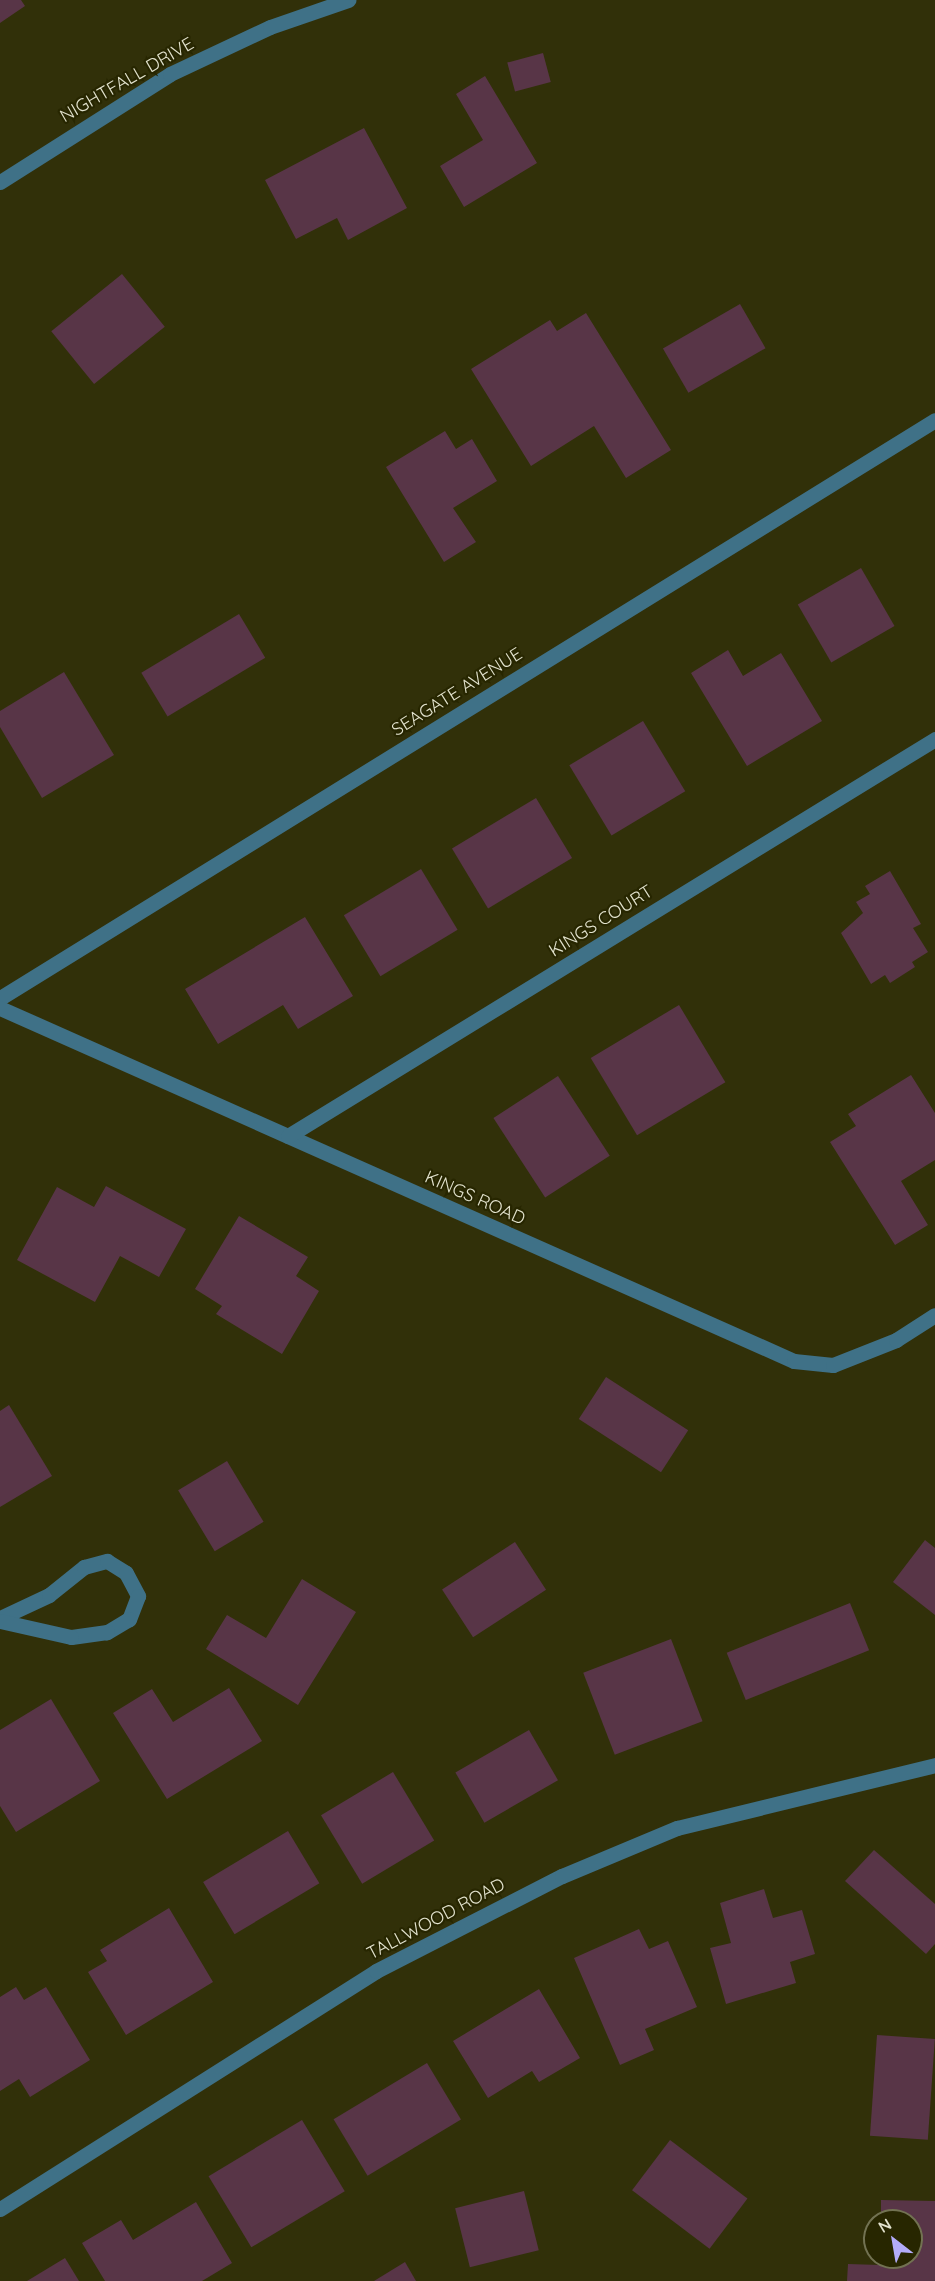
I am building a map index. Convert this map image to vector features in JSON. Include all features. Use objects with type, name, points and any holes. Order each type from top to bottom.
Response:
[{"type":"street","name":"NIGHTFALL DRIVE","points":[[0,182],[170,74],[270,27],[348,0]]},
{"type":"street","name":"SEAGATE AVENUE","points":[[0,998],[935,420]]},
{"type":"street","name":"KINGS COURT","points":[[288,1136],[935,739]]},
{"type":"street","name":"KINGS ROAD","points":[[0,1008],[794,1361],[833,1365],[896,1340],[935,1315]]},
{"type":"street","points":[[107,1561],[126,1573],[138,1596],[129,1619],[107,1632],[71,1636],[0,1620],[49,1595],[84,1567],[107,1561]]},
{"type":"street","name":"TALLWOOD ROAD","points":[[0,2209],[376,1971],[562,1876],[677,1828],[935,1765]]},
{"type":"building","points":[[0,0],[21,0],[25,6],[0,23]]},
{"type":"building","points":[[543,53],[551,82],[515,92],[507,63]]},
{"type":"building","points":[[485,76],[537,163],[464,207],[440,166],[483,140],[456,94]]},
{"type":"building","points":[[364,128],[407,208],[348,240],[337,218],[296,239],[265,180]]},
{"type":"building","points":[[122,274],[165,327],[94,384],[51,331]]},
{"type":"building","points":[[740,304],[766,348],[688,393],[663,349]]},
{"type":"building","points":[[586,313],[671,450],[626,478],[594,426],[531,466],[471,369],[550,320],[557,331]]},
{"type":"building","points":[[445,431],[456,449],[472,439],[497,481],[453,508],[476,542],[444,562],[386,467]]},
{"type":"building","points":[[861,568],[894,626],[831,663],[798,604]]},
{"type":"building","points":[[239,614],[265,658],[168,716],[141,673]]},
{"type":"building","points":[[728,650],[743,676],[781,653],[822,721],[747,766],[691,673]]},
{"type":"building","points":[[64,672],[114,755],[42,798],[0,727],[0,711]]},
{"type":"building","points":[[643,721],[685,791],[612,836],[569,765]]},
{"type":"building","points":[[536,798],[572,858],[488,908],[452,848]]},
{"type":"building","points":[[421,869],[458,930],[380,976],[344,915]]},
{"type":"building","points":[[890,871],[921,924],[913,928],[928,952],[912,962],[915,967],[890,983],[885,975],[871,984],[841,933],[863,913],[856,902],[870,894],[865,886]]},
{"type":"building","points":[[305,917],[353,996],[298,1029],[283,1005],[218,1044],[185,989]]},
{"type":"building","points":[[679,1005],[725,1082],[637,1135],[591,1058]]},
{"type":"building","points":[[911,1075],[935,1113],[935,1160],[901,1181],[928,1225],[895,1245],[830,1142],[856,1126],[848,1114]]},
{"type":"building","points":[[558,1076],[610,1156],[545,1198],[493,1118]]},
{"type":"building","points":[[106,1186],[186,1229],[159,1277],[120,1256],[95,1302],[17,1260],[57,1187],[94,1207]]},
{"type":"building","points":[[239,1216],[308,1257],[296,1276],[319,1291],[282,1354],[216,1314],[222,1306],[195,1289]]},
{"type":"building","points":[[606,1377],[688,1430],[661,1472],[579,1419]]},
{"type":"building","points":[[9,1405],[52,1476],[0,1507],[0,1411]]},
{"type":"building","points":[[227,1461],[264,1522],[215,1551],[178,1490]]},
{"type":"building","points":[[925,1540],[935,1548],[935,1615],[893,1582]]},
{"type":"building","points":[[515,1542],[546,1590],[473,1637],[442,1589]]},
{"type":"building","points":[[302,1579],[356,1612],[298,1705],[206,1649],[227,1615],[266,1638]]},
{"type":"building","points":[[850,1603],[869,1650],[746,1700],[727,1653]]},
{"type":"building","points":[[671,1639],[703,1721],[615,1755],[583,1673]]},
{"type":"building","points":[[229,1688],[262,1741],[167,1799],[113,1713],[152,1689],[173,1722]]},
{"type":"building","points":[[51,1699],[100,1781],[16,1832],[0,1806],[0,1730]]},
{"type":"building","points":[[529,1730],[558,1780],[484,1823],[455,1772]]},
{"type":"building","points":[[393,1772],[434,1841],[362,1884],[321,1815]]},
{"type":"building","points":[[288,1831],[319,1883],[235,1934],[203,1882]]},
{"type":"building","points":[[874,1850],[935,1904],[935,1944],[926,1954],[845,1881]]},
{"type":"building","points":[[764,1889],[773,1918],[802,1910],[815,1954],[790,1962],[796,1983],[726,2004],[710,1948],[731,1943],[720,1903]]},
{"type":"building","points":[[169,1908],[213,1982],[126,2035],[88,1972],[107,1961],[100,1950]]},
{"type":"building","points":[[639,1929],[649,1949],[668,1941],[697,2007],[645,2029],[654,2050],[620,2065],[574,1958]]},
{"type":"building","points":[[16,1987],[24,2000],[46,1987],[90,2060],[30,2097],[19,2079],[0,2091],[0,1997]]},
{"type":"building","points":[[539,1989],[580,2058],[539,2082],[532,2071],[488,2098],[453,2041]]},
{"type":"building","points":[[877,2035],[935,2039],[928,2140],[870,2136]]},
{"type":"building","points":[[427,2063],[461,2120],[368,2176],[334,2119]]},
{"type":"building","points":[[302,2120],[345,2191],[251,2247],[209,2176]]},
{"type":"building","points":[[670,2140],[747,2198],[710,2249],[632,2190]]},
{"type":"building","points":[[524,2191],[539,2250],[470,2267],[455,2208]]},
{"type":"building","points":[[881,2200],[935,2201],[935,2281],[847,2281],[848,2264],[863,2264],[863,2269],[923,2269],[923,2209],[881,2209]]},
{"type":"building","points":[[196,2202],[232,2263],[202,2281],[105,2281],[82,2243],[121,2220],[133,2240]]},
{"type":"building","points":[[65,2258],[79,2281],[27,2281]]},
{"type":"building","points":[[405,2262],[416,2281],[374,2281]]}]
